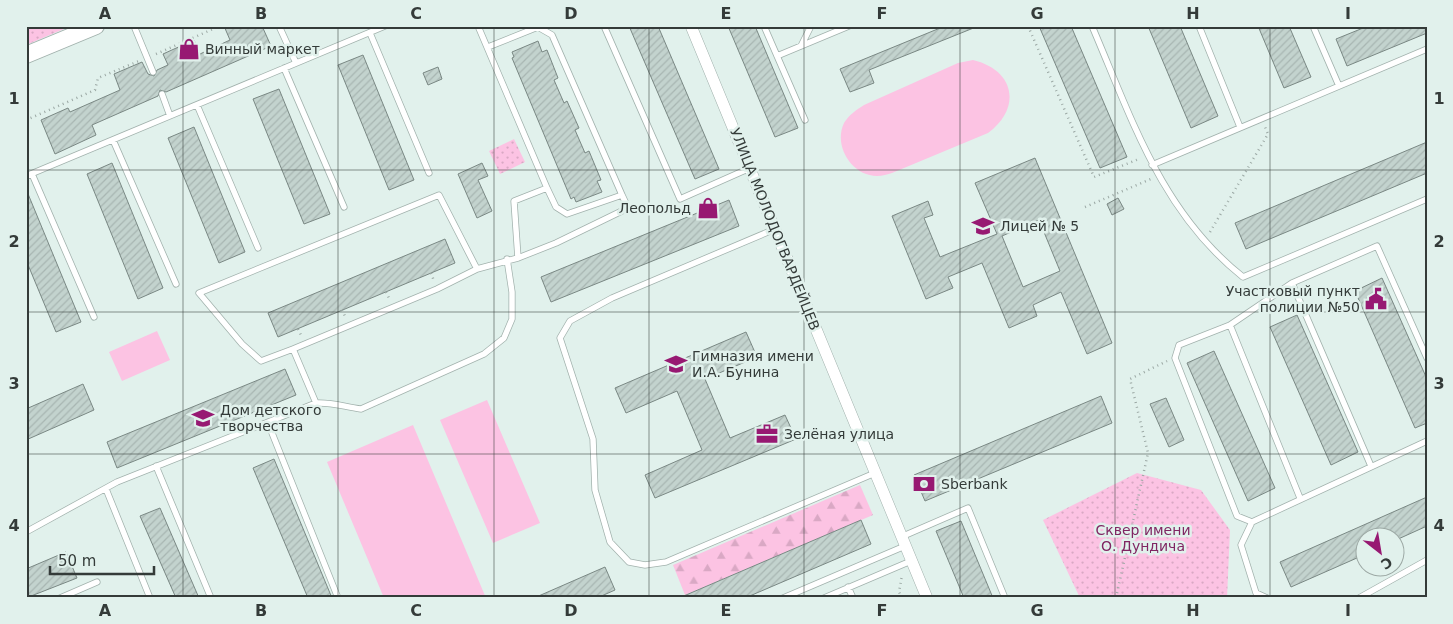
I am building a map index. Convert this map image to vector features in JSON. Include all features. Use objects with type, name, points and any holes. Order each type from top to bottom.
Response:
[{"type":"street","points":[[26,55],[78,30],[96,26]]},
{"type":"street","name":"УЛИЦА МОЛОДОГВАРДЕЙЦЕВ","points":[[691,26],[927,598]]},
{"type":"lane","points":[[134,26],[153,72]]},
{"type":"lane","points":[[279,26],[296,64]]},
{"type":"lane","points":[[94,317],[29,175],[385,26]]},
{"type":"lane","points":[[478,26],[556,208],[567,214],[622,195]]},
{"type":"lane","points":[[604,26],[680,199],[750,168]]},
{"type":"lane","points":[[764,26],[806,120]]},
{"type":"lane","points":[[801,46],[811,26]]},
{"type":"lane","points":[[777,56],[849,26]]},
{"type":"lane","points":[[1092,26],[1157,176],[1186,220],[1204,242],[1243,277],[1427,199]]},
{"type":"lane","points":[[1198,26],[1240,127]]},
{"type":"lane","points":[[1313,26],[1339,86]]},
{"type":"lane","points":[[477,269],[439,195],[199,293],[242,344],[262,361],[437,289],[477,269],[508,259],[518,258],[556,243],[628,208],[552,34],[538,27],[488,48]]},
{"type":"lane","points":[[370,32],[428,173]]},
{"type":"lane","points":[[1152,165],[1427,48]]},
{"type":"lane","points":[[284,68],[344,207]]},
{"type":"lane","points":[[162,94],[170,116]]},
{"type":"lane","points":[[198,105],[258,248]]},
{"type":"lane","points":[[113,140],[176,284]]},
{"type":"lane","points":[[518,258],[514,201],[546,188]]},
{"type":"lane","points":[[775,229],[612,298],[570,322],[560,338],[594,439],[595,490],[610,542],[630,562],[645,565],[666,562],[875,473]]},
{"type":"lane","points":[[1252,522],[1238,516],[1175,358],[1179,345],[1230,325],[1292,282],[1377,246],[1427,358]]},
{"type":"lane","points":[[26,532],[106,488],[156,466],[316,403],[330,402],[341,407],[361,408],[484,354],[504,338],[512,319],[512,292],[508,259]]},
{"type":"lane","points":[[1292,282],[1371,466]]},
{"type":"lane","points":[[1230,325],[1300,498]]},
{"type":"lane","points":[[294,349],[316,403]]},
{"type":"lane","points":[[268,422],[338,598]]},
{"type":"lane","points":[[1266,598],[1256,593],[1241,545],[1252,522],[1300,498],[1427,441]]},
{"type":"lane","points":[[156,466],[212,598]]},
{"type":"lane","points":[[106,488],[150,598]]},
{"type":"lane","points":[[783,598],[903,542],[968,508],[1005,598]]},
{"type":"lane","points":[[1359,598],[1427,560]]},
{"type":"lane","points":[[824,598],[911,561]]},
{"type":"lane","points":[[60,598],[97,582]]},
{"type":"lane","points":[[848,587],[853,598]]},
{"type":"path","points":[[26,120],[95,90],[98,78],[220,26]]},
{"type":"path","points":[[1028,26],[1094,177],[1148,156]]},
{"type":"path","points":[[1204,242],[1268,134],[1261,119]]},
{"type":"path","points":[[1085,207],[1157,176]]},
{"type":"path","points":[[1116,598],[1148,453],[1130,379],[1175,358]]},
{"type":"path","points":[[899,592],[902,598]]},
{"type":"green space","points":[[26,26],[71,26],[26,45]]},
{"type":"green space","points":[[973,60],[987,65],[998,72],[1005,81],[1009,91],[1009,102],[1006,112],[999,123],[988,133],[885,175],[868,175],[860,171],[847,158],[843,150],[841,132],[844,123],[853,113],[864,105],[958,63]]},
{"type":"green space","points":[[514,139],[525,162],[500,174],[489,151]]},
{"type":"green space","points":[[157,331],[170,360],[122,381],[109,352]]},
{"type":"green space","points":[[487,400],[540,523],[493,543],[440,420]]},
{"type":"green space","points":[[413,425],[486,598],[384,598],[327,462]]},
{"type":"green space","name":"Сквер имени О. Дундича","points":[[1137,473],[1201,490],[1230,530],[1227,598],[1080,598],[1043,520]]},
{"type":"green space","points":[[860,485],[873,515],[685,595],[673,565]]},
{"type":"building","points":[[224,26],[262,26],[271,46],[166,92],[160,90],[158,96],[92,125],[96,135],[55,154],[41,120],[68,108],[70,112],[120,90],[114,74],[142,62],[148,74],[154,76],[157,70],[168,65],[163,54],[194,40],[200,54],[230,40]]},
{"type":"building","points":[[629,26],[658,26],[719,169],[695,179]]},
{"type":"building","points":[[728,26],[755,26],[798,128],[775,137]]},
{"type":"building","points":[[945,26],[976,27],[869,70],[874,83],[850,92],[840,69]]},
{"type":"building","points":[[1039,26],[1071,26],[1127,157],[1100,168]]},
{"type":"building","points":[[1148,26],[1180,26],[1218,116],[1191,128]]},
{"type":"building","points":[[1258,26],[1289,26],[1311,77],[1284,88]]},
{"type":"building","points":[[1368,26],[1427,26],[1427,33],[1347,66],[1336,39]]},
{"type":"building","points":[[538,41],[542,52],[547,50],[558,78],[554,80],[564,103],[567,101],[579,128],[575,130],[585,153],[589,151],[601,180],[597,181],[602,192],[576,202],[574,197],[571,199],[512,58],[514,57],[512,52]]},
{"type":"building","points":[[363,55],[414,180],[389,190],[338,65]]},
{"type":"building","points":[[438,67],[442,79],[428,85],[423,73]]},
{"type":"building","points":[[279,89],[330,214],[304,224],[253,99]]},
{"type":"building","points":[[194,127],[245,252],[219,263],[168,138]]},
{"type":"building","points":[[1427,142],[1427,173],[1246,249],[1235,223]]},
{"type":"building","points":[[1035,158],[1112,343],[1087,354],[1061,292],[1033,305],[1037,316],[1009,328],[982,263],[948,277],[953,288],[926,299],[892,216],[928,201],[933,215],[924,218],[940,257],[997,234],[975,183]],"holes":[[[1039,220],[1060,271],[1023,287],[1002,236]]]},
{"type":"building","points":[[112,163],[163,288],[138,299],[87,174]]},
{"type":"building","points":[[482,163],[488,176],[478,180],[492,211],[477,218],[458,174]]},
{"type":"building","points":[[26,189],[81,322],[56,332],[26,260]]},
{"type":"building","points":[[1118,198],[1124,209],[1112,215],[1107,204]]},
{"type":"building","points":[[729,200],[739,226],[551,302],[541,277]]},
{"type":"building","points":[[445,239],[455,263],[278,337],[268,313]]},
{"type":"building","points":[[1382,278],[1427,379],[1427,423],[1415,428],[1355,291]]},
{"type":"building","points":[[1297,315],[1358,452],[1331,465],[1270,327]]},
{"type":"building","points":[[746,332],[757,357],[705,379],[730,438],[785,415],[796,439],[655,498],[645,475],[702,450],[677,391],[626,413],[615,388]]},
{"type":"building","points":[[1214,351],[1275,488],[1248,501],[1187,363]]},
{"type":"building","points":[[285,369],[296,395],[117,468],[107,442]]},
{"type":"building","points":[[83,384],[94,410],[26,440],[26,409]]},
{"type":"building","points":[[1101,396],[1112,423],[925,501],[914,475]]},
{"type":"building","points":[[1166,398],[1184,440],[1169,447],[1150,404]]},
{"type":"building","points":[[274,459],[332,598],[308,598],[253,468]]},
{"type":"building","points":[[1427,497],[1427,526],[1406,535],[1406,526],[1361,526]]},
{"type":"building","points":[[160,508],[199,598],[176,598],[140,516]]},
{"type":"building","points":[[861,520],[871,544],[745,598],[679,598]]},
{"type":"building","points":[[961,521],[993,598],[964,598],[936,531]]},
{"type":"building","points":[[1356,528],[1356,558],[1291,587],[1280,562]]},
{"type":"building","points":[[66,552],[77,578],[26,598],[26,569]]},
{"type":"building","points":[[605,567],[615,590],[597,598],[534,598]]},
{"type":"place","name":"Винный маркет","points":[[189,49]]},
{"type":"place","name":"Леопольд","points":[[708,208]]},
{"type":"place","name":"Лицей № 5","points":[[983,226]]},
{"type":"place","name":"Участковый пункт полиции №50","points":[[1376,299]]},
{"type":"place","name":"Гимназия имени И.А. Бунина","points":[[676,364]]},
{"type":"place","name":"Дом детского творчества","points":[[203,418]]},
{"type":"place","name":"Зелёная улица","points":[[767,434]]},
{"type":"place","name":"Sberbank","points":[[924,484]]}]
